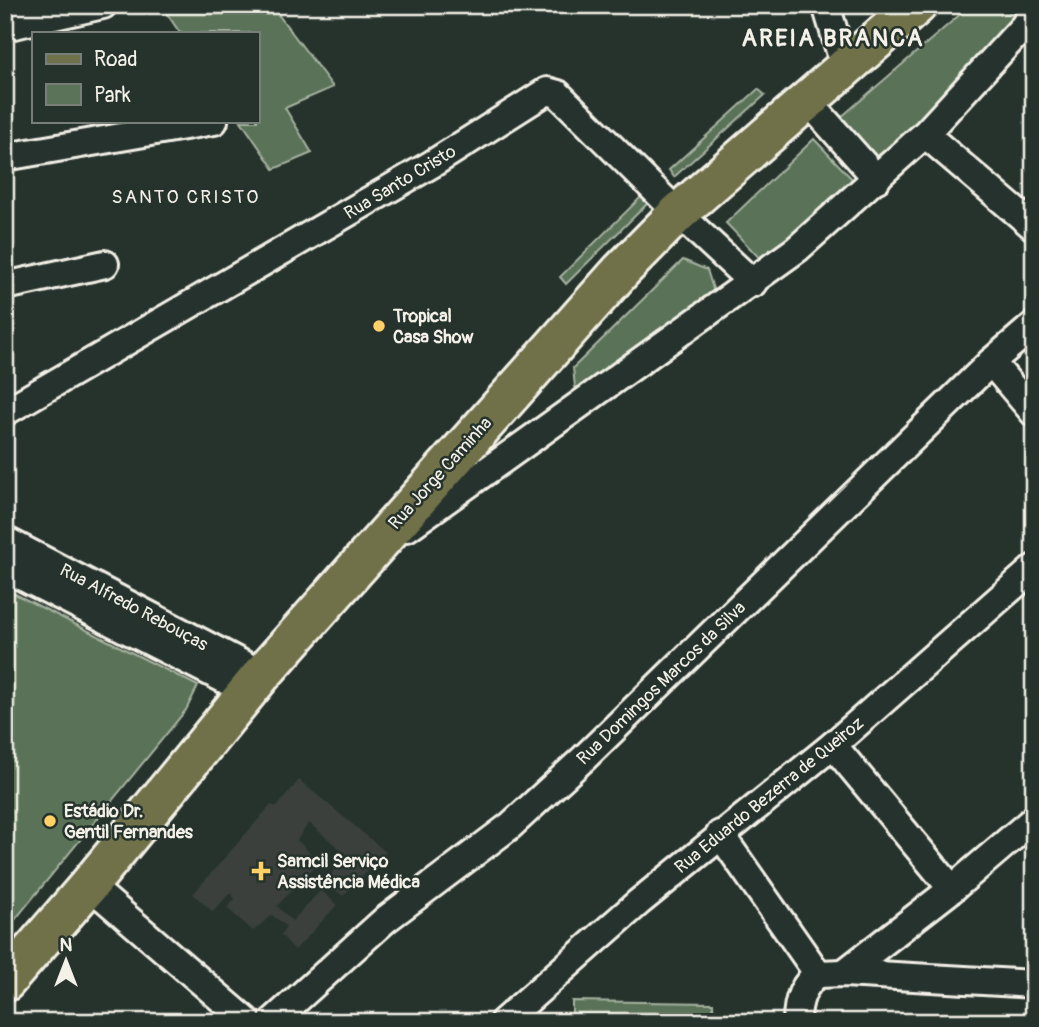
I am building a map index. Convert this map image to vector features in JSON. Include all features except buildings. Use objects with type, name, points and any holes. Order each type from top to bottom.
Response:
[{"type":"main road","name":"Rua Jorge Caminha","points":[[5,982],[363,559],[591,304],[678,213],[917,5]]},
{"type":"street","points":[[5,27],[103,5]]},
{"type":"street","points":[[826,5],[845,68]]},
{"type":"street","points":[[363,559],[753,283],[807,241],[925,134],[1024,26],[1032,13],[1029,5]]},
{"type":"street","name":"Rua Santo Cristo","points":[[5,412],[432,164],[543,91],[558,94],[753,283]]},
{"type":"street","points":[[807,100],[877,179]]},
{"type":"street","points":[[5,157],[208,122]]},
{"type":"street","points":[[925,134],[1034,227]]},
{"type":"street","points":[[5,286],[104,264]]},
{"type":"street","name":"Rua Domingos Marcos da Silva","points":[[272,1022],[385,920],[510,825],[583,759],[991,362],[1034,325]]},
{"type":"street","points":[[991,362],[1034,413]]},
{"type":"street","name":"Rua Alfredo Rebouças","points":[[5,540],[256,683]]},
{"type":"street","name":"Rua Alfredo Rebouças","points":[[5,568],[256,683]]},
{"type":"street","name":"Rua Eduardo Bezerra de Queiroz","points":[[503,1022],[720,834],[833,745],[1034,568]]},
{"type":"street","points":[[833,745],[952,889]]},
{"type":"street","points":[[797,1022],[801,996],[807,982],[831,973],[952,889],[1034,819]]},
{"type":"street","points":[[720,834],[831,973],[1034,984]]},
{"type":"street","points":[[89,884],[248,1022]]},
{"type":"shaded area","name":"Samcil Serviço Assistência Médica","points":[[299,780],[386,852],[343,896],[326,881],[346,854],[309,823],[297,840],[319,862],[277,906],[292,921],[321,890],[337,905],[295,950],[281,935],[286,926],[272,915],[253,931],[227,908],[235,899],[230,893],[213,912],[193,894],[271,805],[277,807]]},
{"type":"green space","points":[[161,5],[271,5],[333,87],[285,108],[312,153],[274,169],[242,122],[259,122],[259,32],[179,32]]},
{"type":"green space","points":[[971,5],[1003,5],[1015,18],[925,134],[874,157],[840,118]]},
{"type":"green space","points":[[758,89],[765,95],[674,177],[669,170]]},
{"type":"green space","points":[[814,139],[855,182],[768,267],[726,223]]},
{"type":"green space","points":[[642,196],[649,202],[566,284],[560,277]]},
{"type":"green space","points":[[683,260],[707,270],[714,292],[596,388],[575,387],[573,368]]},
{"type":"green space","name":"Estádio Dr. Gentil Fernandes","points":[[5,589],[198,686],[186,710],[5,932]]},
{"type":"green space","points":[[572,1001],[713,1003],[714,1022],[572,1022]]},
{"type":"place","name":"Tropical Casa Show","points":[[379,326]]},
{"type":"place","name":"Estádio Dr. Gentil Fernandes","points":[[50,821]]},
{"type":"place","name":"Samcil Serviço Assistência Médica","points":[[261,871]]},
{"type":"district","name":"AREIA BRANCA","points":[[833,38]]},
{"type":"district","name":"SANTO CRISTO","points":[[186,196]]}]
